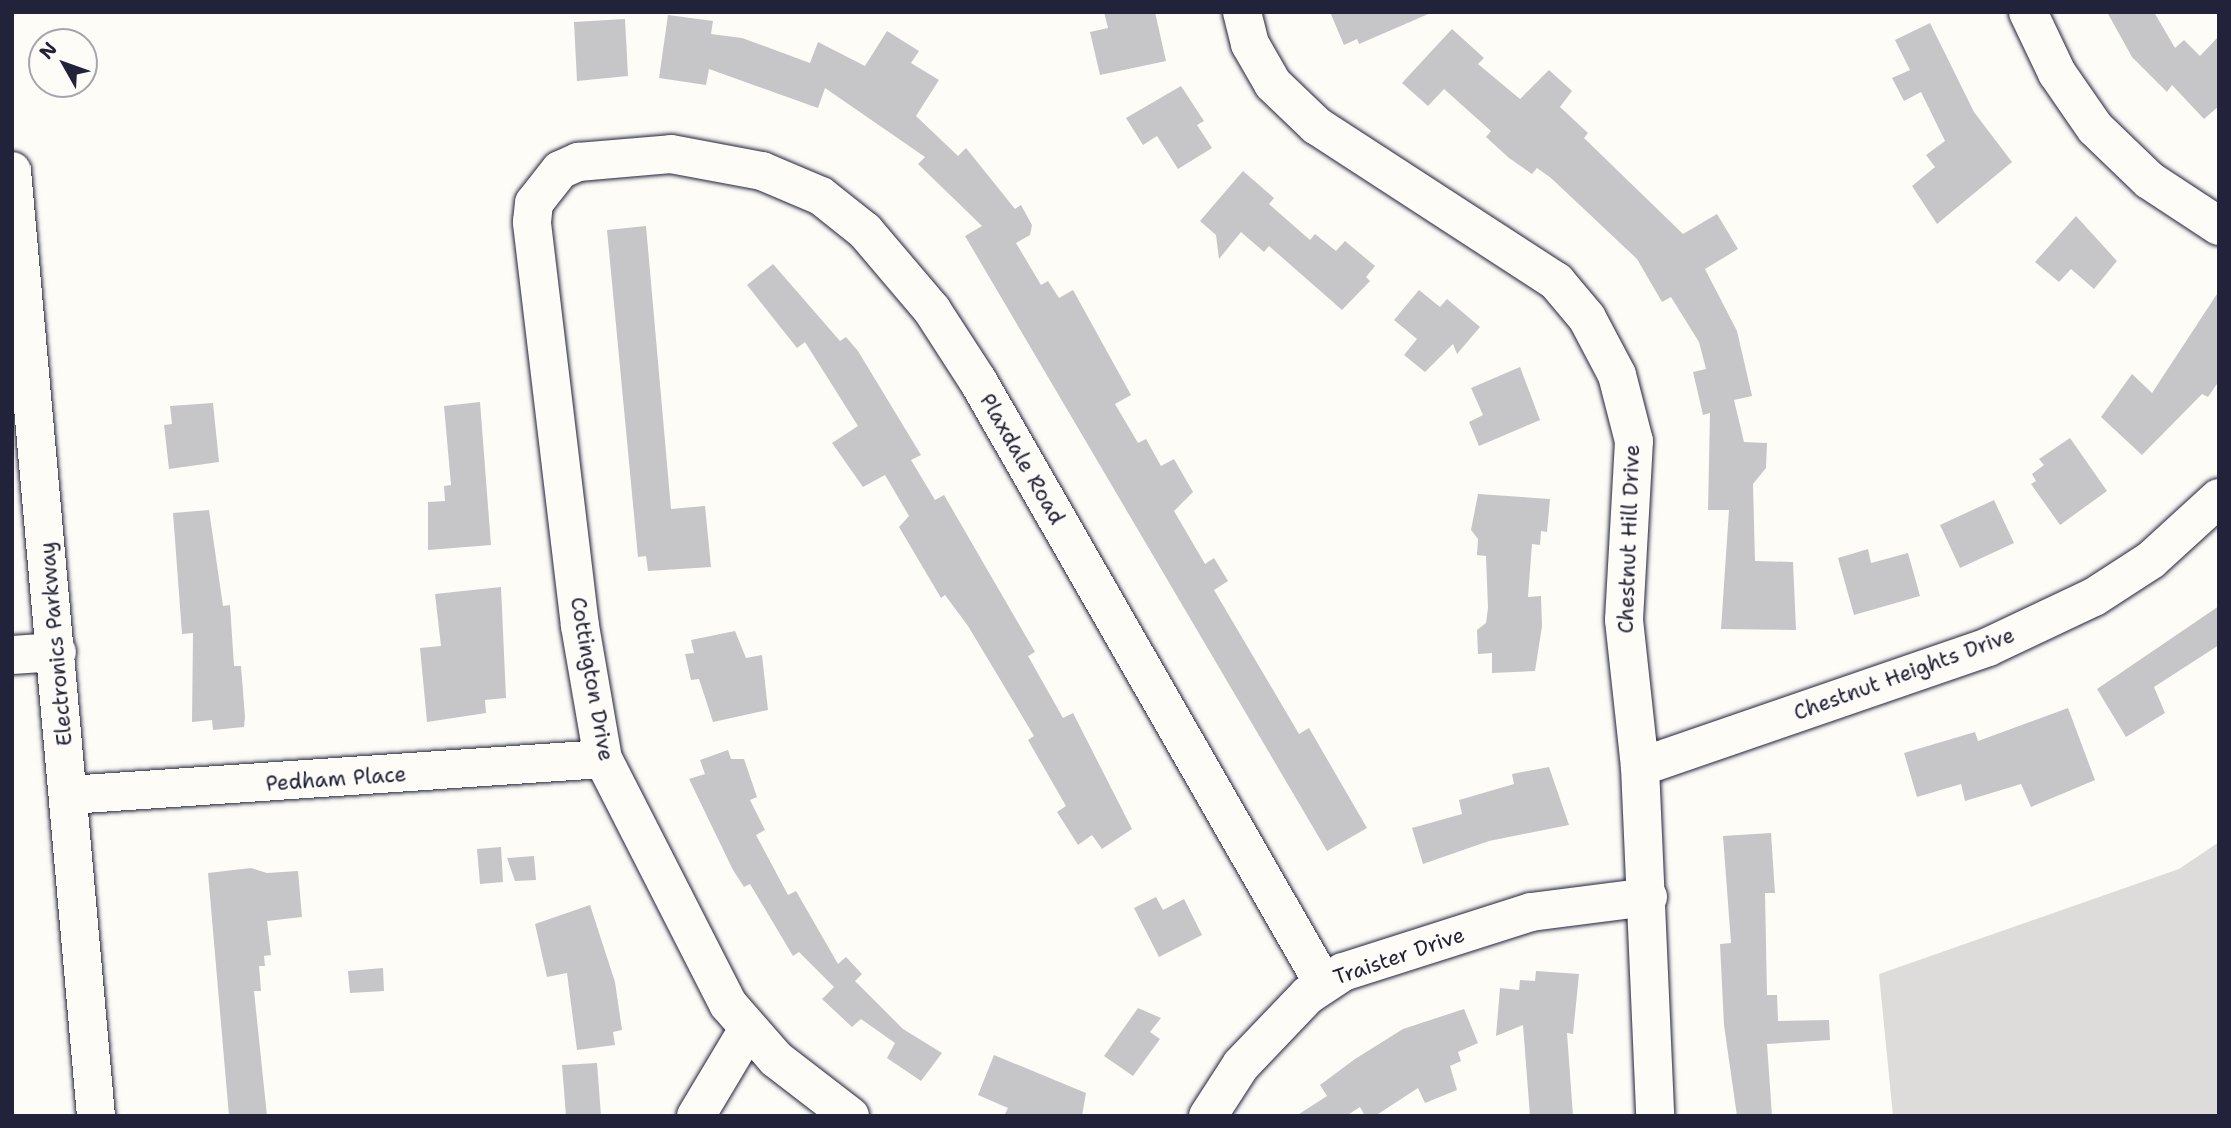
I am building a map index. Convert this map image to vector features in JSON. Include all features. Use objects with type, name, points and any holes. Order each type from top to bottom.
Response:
[{"type":"street","name":"Chestnut Hill Drive","points":[[1242,12],[1250,44],[1273,84],[1317,126],[1556,281],[1593,329],[1617,375],[1634,441],[1623,620],[1640,767],[1648,897],[1655,1116]]},
{"type":"street","points":[[2028,12],[2057,73],[2095,128],[2148,180],[2219,226]]},
{"type":"street","name":"Plaxdale Road","points":[[560,170],[578,162],[631,153],[671,154],[762,170],[821,196],[865,231],[932,310],[978,381],[1323,983]]},
{"type":"street","name":"Cottington Drive","points":[[560,170],[534,203],[532,222],[580,626],[603,759],[695,950],[748,1029],[850,1116]]},
{"type":"street","name":"Electronics Parkway","points":[[12,172],[57,652],[96,1116]]},
{"type":"street","name":"Chestnut Heights Drive","points":[[1640,767],[2000,642],[2094,597],[2151,560],[2219,498]]},
{"type":"street","points":[[12,656],[57,652]]},
{"type":"street","name":"Pedham Place","points":[[69,795],[603,759]]},
{"type":"street","name":"Traister Drive","points":[[1208,1116],[1241,1065],[1323,983],[1343,972],[1531,912],[1648,897]]},
{"type":"street","points":[[696,1116],[748,1029]]},
{"type":"shaded area","points":[[2219,842],[2219,1116],[1893,1116],[1879,974],[2179,869]]},
{"type":"building","points":[[1104,12],[1155,12],[1166,61],[1100,75],[1090,32],[1108,28]]},
{"type":"building","points":[[1330,12],[1433,12],[1359,44],[1357,39],[1344,45]]},
{"type":"building","points":[[2107,12],[2154,12],[2175,48],[2184,40],[2200,56],[2219,36],[2219,106],[2204,119],[2172,85],[2167,92],[2132,57]]},
{"type":"building","points":[[668,15],[713,21],[711,34],[742,38],[810,63],[818,42],[865,66],[887,31],[919,51],[911,63],[939,80],[916,116],[958,156],[966,148],[1015,209],[1021,205],[1032,225],[1030,235],[1016,243],[1041,285],[1048,281],[1059,298],[1073,290],[1131,395],[1115,404],[1138,443],[1146,439],[1161,466],[1174,459],[1193,492],[1174,511],[1205,564],[1214,558],[1228,581],[1214,590],[1299,734],[1309,728],[1367,828],[1327,851],[965,236],[982,226],[918,164],[925,157],[825,88],[818,108],[709,69],[706,85],[659,78]]},
{"type":"building","points":[[625,19],[628,76],[577,81],[574,22]]},
{"type":"building","points":[[1930,23],[1974,112],[2012,162],[1937,224],[1912,186],[1935,167],[1926,155],[1945,141],[1921,92],[1904,101],[1892,78],[1910,70],[1895,40]]},
{"type":"building","points":[[1452,29],[1484,58],[1478,64],[1520,99],[1549,70],[1572,91],[1560,107],[1588,133],[1584,138],[1683,234],[1717,214],[1738,249],[1705,269],[1737,331],[1752,396],[1734,400],[1744,442],[1767,443],[1766,468],[1753,484],[1755,561],[1793,562],[1796,630],[1721,629],[1729,510],[1708,510],[1710,413],[1703,415],[1693,372],[1706,369],[1699,342],[1671,297],[1662,302],[1637,259],[1551,178],[1537,168],[1532,174],[1509,158],[1486,137],[1491,131],[1444,89],[1428,106],[1402,83]]},
{"type":"building","points":[[1181,86],[1204,121],[1197,125],[1212,148],[1178,169],[1157,136],[1143,145],[1126,118]]},
{"type":"building","points":[[1243,171],[1274,198],[1269,204],[1310,240],[1315,234],[1336,251],[1345,241],[1375,266],[1366,277],[1370,281],[1342,310],[1269,246],[1264,252],[1241,232],[1219,259],[1216,235],[1200,221]]},
{"type":"building","points":[[2076,216],[2117,261],[2094,289],[2071,269],[2059,282],[2035,262]]},
{"type":"building","points":[[646,226],[671,509],[705,506],[711,567],[648,571],[646,556],[638,557],[607,230]]},
{"type":"building","points":[[773,264],[840,341],[846,337],[858,351],[921,455],[911,460],[935,500],[944,495],[1035,652],[1028,656],[1063,718],[1073,713],[1132,829],[1102,849],[1092,835],[1078,845],[1057,812],[1066,806],[1028,740],[1034,736],[968,626],[945,595],[941,598],[899,527],[909,516],[885,475],[863,487],[832,443],[858,426],[805,342],[797,348],[747,285]]},
{"type":"building","points":[[1419,290],[1440,307],[1447,299],[1480,327],[1457,354],[1453,344],[1425,372],[1404,355],[1417,339],[1394,320]]},
{"type":"building","points":[[2219,291],[2219,381],[2208,397],[2202,394],[2142,455],[2101,417],[2132,374],[2152,393]]},
{"type":"building","points":[[1520,367],[1540,420],[1479,446],[1469,422],[1483,415],[1471,388]]},
{"type":"building","points":[[480,402],[491,545],[428,550],[428,502],[445,501],[444,486],[451,485],[444,406]]},
{"type":"building","points":[[213,403],[219,462],[169,469],[164,425],[172,424],[170,406]]},
{"type":"building","points":[[2070,438],[2107,491],[2060,525],[2031,484],[2036,481],[2032,474],[2044,465],[2039,459]]},
{"type":"building","points":[[1478,494],[1550,499],[1547,532],[1541,531],[1540,545],[1532,544],[1528,597],[1541,596],[1542,626],[1535,671],[1492,673],[1492,653],[1478,654],[1477,630],[1486,623],[1488,608],[1486,556],[1477,555],[1478,539],[1471,530]]},
{"type":"building","points":[[1994,500],[2014,543],[1960,568],[1940,525]]},
{"type":"building","points":[[209,510],[223,606],[230,605],[234,666],[241,666],[245,717],[244,727],[213,730],[212,720],[192,722],[193,633],[182,634],[173,513]]},
{"type":"building","points":[[1868,549],[1871,563],[1908,553],[1920,596],[1854,615],[1838,558]]},
{"type":"building","points":[[501,587],[506,698],[485,700],[486,713],[427,722],[420,648],[441,646],[435,594]]},
{"type":"building","points":[[2219,606],[2219,645],[2154,687],[2165,713],[2126,737],[2097,689]]},
{"type":"building","points":[[735,631],[746,658],[762,655],[768,710],[713,722],[699,679],[691,680],[685,654],[694,653],[691,640]]},
{"type":"building","points":[[2068,708],[2095,780],[2031,807],[2021,784],[1965,801],[1961,784],[1917,797],[1904,753],[1975,732],[1978,741]]},
{"type":"building","points":[[728,750],[731,759],[744,759],[757,797],[750,800],[765,830],[756,835],[788,895],[796,891],[838,964],[846,957],[862,974],[855,981],[903,1029],[942,1053],[921,1081],[887,1058],[895,1043],[861,1019],[852,1027],[822,999],[834,987],[799,952],[793,956],[750,884],[744,887],[733,870],[689,779],[705,774],[700,760]]},
{"type":"building","points":[[1549,767],[1569,825],[1489,841],[1423,864],[1412,828],[1462,814],[1459,800],[1514,784],[1512,774]]},
{"type":"building","points":[[1771,833],[1775,893],[1765,893],[1767,995],[1777,995],[1778,1021],[1829,1020],[1830,1040],[1767,1044],[1772,1116],[1737,1116],[1724,1025],[1720,944],[1731,943],[1723,836]]},
{"type":"building","points":[[501,847],[503,882],[480,884],[477,849]]},
{"type":"building","points":[[534,856],[536,880],[515,881],[507,858]]},
{"type":"building","points":[[251,868],[267,873],[298,871],[302,917],[267,921],[271,955],[264,956],[265,966],[259,966],[261,991],[254,991],[267,1116],[229,1116],[208,873]]},
{"type":"building","points":[[1156,897],[1163,910],[1184,899],[1202,935],[1159,957],[1134,908]]},
{"type":"building","points":[[590,905],[615,982],[622,1030],[613,1032],[615,1045],[577,1050],[567,973],[547,977],[535,924]]},
{"type":"building","points":[[383,968],[384,991],[350,993],[348,971]]},
{"type":"building","points":[[1536,971],[1579,974],[1573,1034],[1567,1033],[1573,1116],[1530,1116],[1523,1025],[1496,1036],[1500,988],[1519,990],[1520,980],[1535,981]]},
{"type":"building","points":[[1138,1008],[1161,1018],[1150,1032],[1160,1039],[1133,1076],[1104,1056]]},
{"type":"building","points":[[1464,1009],[1478,1043],[1458,1052],[1461,1061],[1450,1066],[1457,1090],[1425,1103],[1418,1088],[1375,1116],[1365,1116],[1360,1107],[1346,1116],[1296,1116],[1327,1096],[1320,1085],[1355,1059],[1403,1029]]},
{"type":"building","points":[[994,1055],[1086,1093],[1082,1116],[1004,1116],[1008,1108],[978,1095]]},
{"type":"building","points":[[597,1063],[601,1116],[566,1116],[562,1065]]}]
